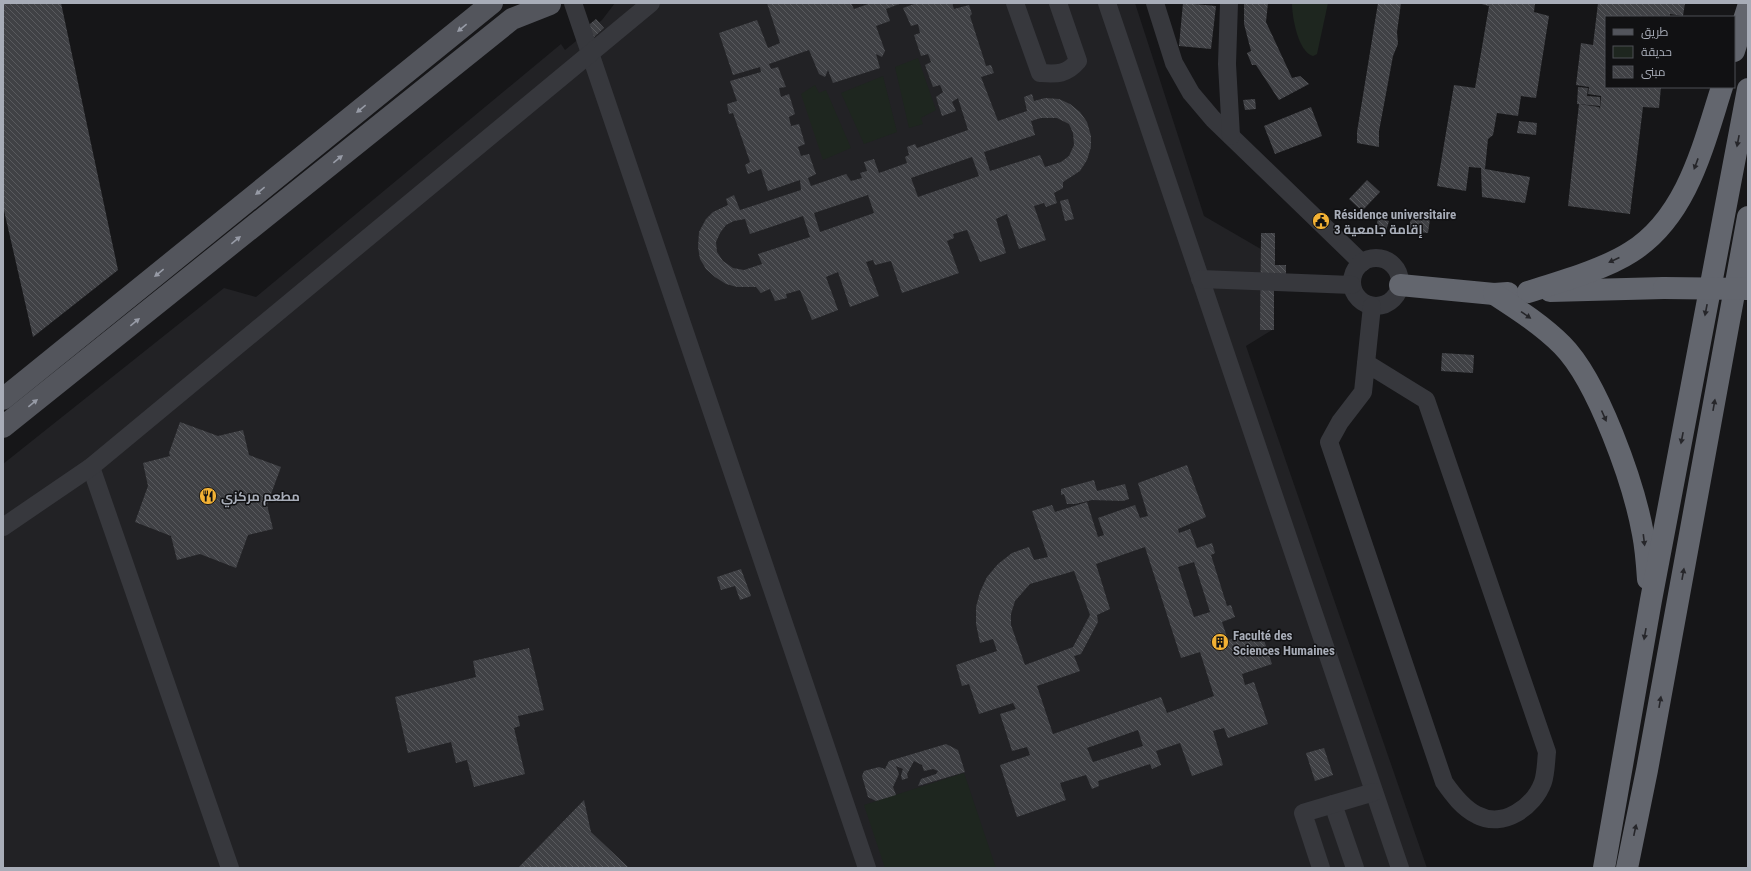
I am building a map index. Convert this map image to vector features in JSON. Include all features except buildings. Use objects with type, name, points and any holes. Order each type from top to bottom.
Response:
[{"type":"highway","points":[[1735,48],[1748,8]]},
{"type":"highway","points":[[1528,292],[1560,282],[1631,252],[1649,237],[1666,219],[1681,199],[1693,171],[1722,88]]},
{"type":"highway","points":[[1604,868],[1651,600],[1748,89]]},
{"type":"highway","points":[[1627,868],[1647,770],[1748,217]]},
{"type":"highway","points":[[1400,285],[1494,294],[1664,288],[1748,289]]},
{"type":"highway","points":[[1494,294],[1536,322],[1563,346],[1582,372],[1596,397],[1633,492],[1643,534],[1651,600]]},
{"type":"main road","points":[[3,399],[492,3]]},
{"type":"main road","points":[[3,427],[512,19],[553,3]]},
{"type":"lane","points":[[573,3],[867,868]]},
{"type":"lane","points":[[3,527],[91,467],[651,3]]},
{"type":"lane","points":[[1015,3],[1040,73],[1057,74],[1070,70],[1078,61],[1058,3]]},
{"type":"lane","points":[[1106,3],[1400,868]]},
{"type":"lane","points":[[1155,3],[1174,63],[1191,93],[1230,136],[1362,263]]},
{"type":"lane","points":[[1230,3],[1227,20],[1227,64],[1230,136]]},
{"type":"lane","points":[[1369,259],[1384,260],[1396,269],[1400,285],[1393,299],[1387,303],[1372,306],[1358,299],[1352,285],[1354,273],[1362,263],[1369,259]]},
{"type":"lane","points":[[1200,279],[1352,285]]},
{"type":"lane","points":[[1366,363],[1426,400],[1544,744],[1546,752],[1544,782],[1534,800],[1518,814],[1495,819],[1477,816],[1458,801],[1444,782],[1329,442],[1340,422],[1363,392],[1366,363],[1372,306]]},
{"type":"lane","points":[[91,467],[230,868]]},
{"type":"lane","points":[[1321,868],[1303,813],[1374,792]]},
{"type":"lane","points":[[1333,804],[1355,868]]},
{"type":"shaded area","points":[[615,3],[1135,3],[1204,216],[1273,256],[1272,330],[1246,346],[1427,868],[3,868],[3,464],[224,288],[256,297],[561,44],[565,50],[602,20]]},
{"type":"green space","points":[[1292,3],[1328,3],[1317,54],[1313,56],[1303,48],[1300,41],[1293,17]]},
{"type":"green space","points":[[918,58],[936,110],[921,118],[923,124],[909,128],[895,67]]},
{"type":"green space","points":[[883,76],[897,132],[864,144],[841,93]]},
{"type":"green space","points":[[815,85],[819,93],[826,90],[851,148],[823,160],[801,94]]},
{"type":"green space","points":[[964,773],[996,868],[885,868],[864,805]]},
{"type":"place","name":"Résidence universitaire إقامة جامعية 3","points":[[1321,221]]},
{"type":"place","name":"مطعم مركزي","points":[[208,496]]},
{"type":"place","name":"Faculté des Sciences Humaines","points":[[1220,642]]}]
